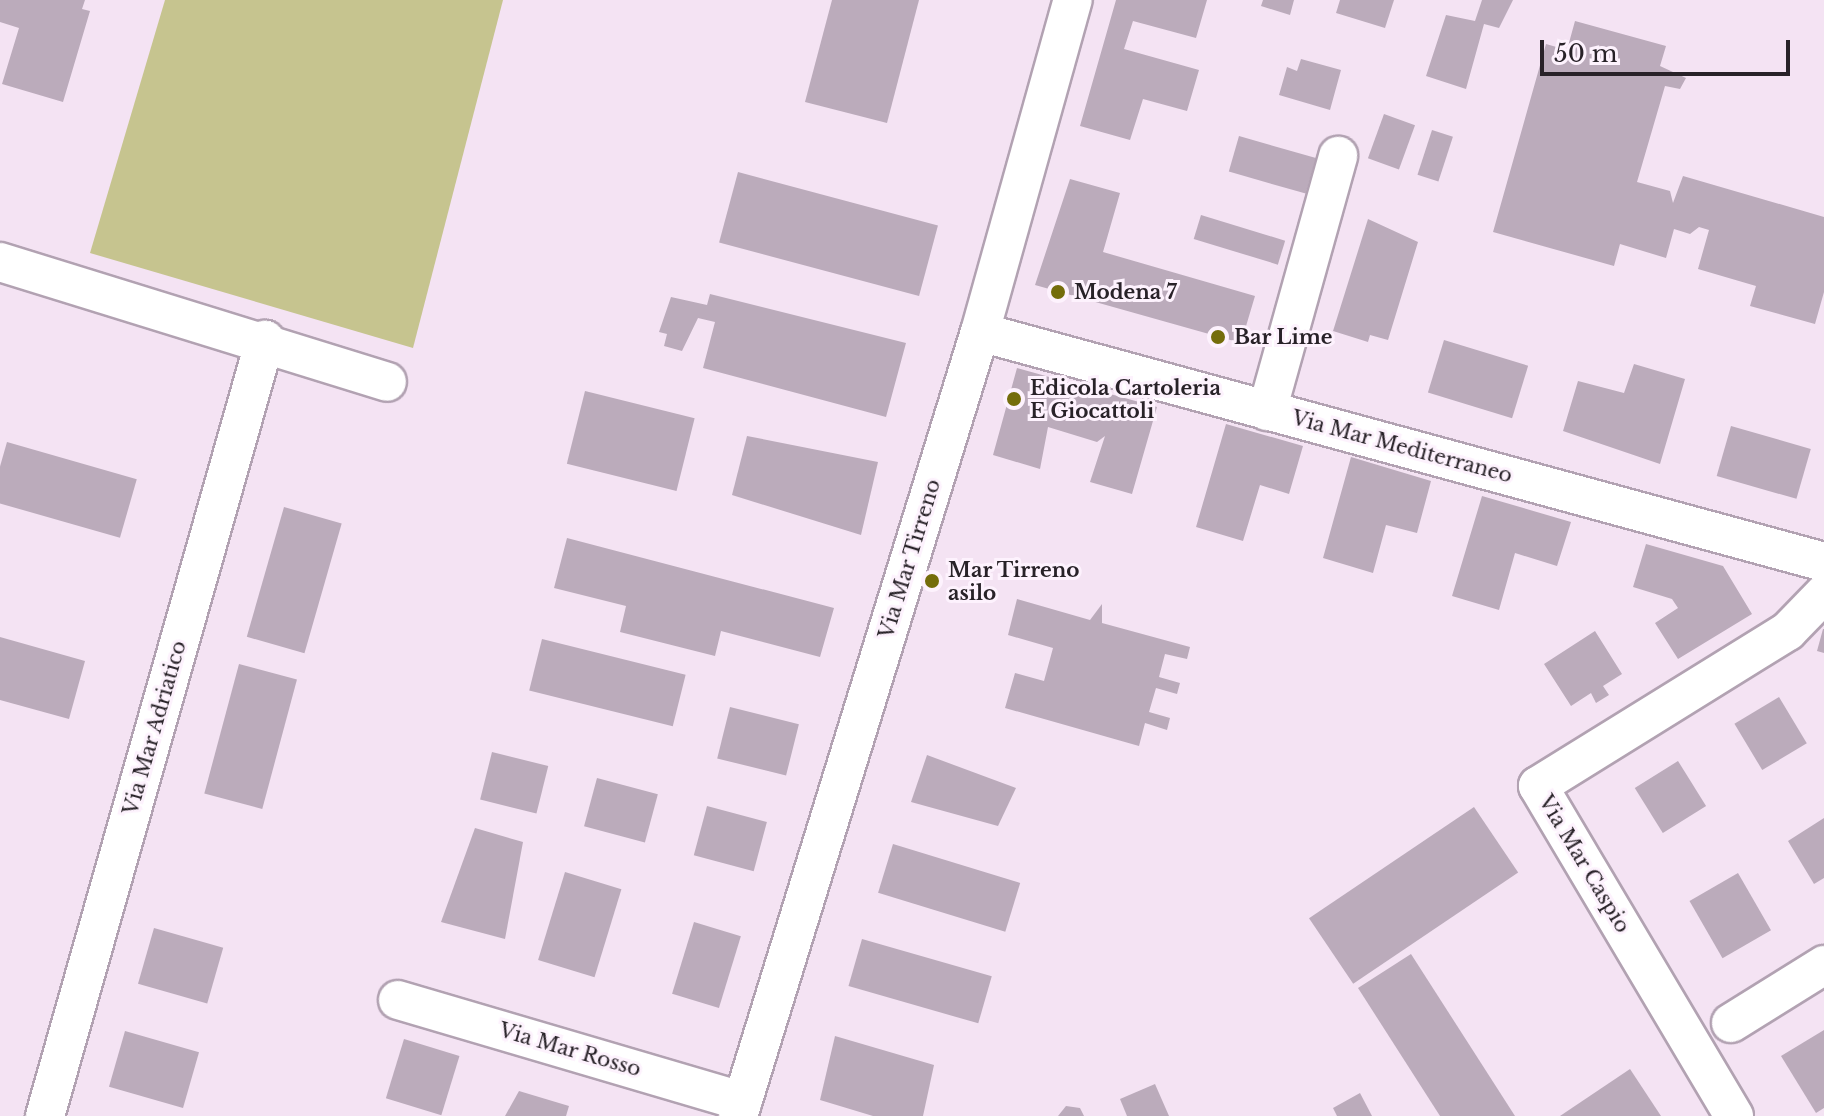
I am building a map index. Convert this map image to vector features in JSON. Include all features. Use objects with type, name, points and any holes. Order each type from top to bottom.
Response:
[{"type":"street","name":"Via Mar Tirreno","points":[[740,1108],[980,332],[1073,0]]},
{"type":"street","points":[[1267,411],[1338,156]]},
{"type":"street","points":[[0,262],[265,340],[387,382]]},
{"type":"street","name":"Via Mar Mediterraneo","points":[[980,332],[1824,562]]},
{"type":"street","name":"Via Mar Adriatico","points":[[45,1116],[265,340]]},
{"type":"street","name":"Via Mar Caspio","points":[[1734,1116],[1538,786],[1788,631],[1824,594]]},
{"type":"street","points":[[1731,1023],[1824,965]]},
{"type":"street","name":"Via Mar Rosso","points":[[398,1000],[740,1108]]},
{"type":"shaded area","points":[[165,0],[503,0],[413,348],[90,253]]},
{"type":"building","points":[[0,0],[85,0],[82,9],[90,11],[63,102],[2,84],[19,28],[0,22]]},
{"type":"building","points":[[832,0],[919,0],[887,123],[805,102]]},
{"type":"building","points":[[1116,0],[1207,0],[1196,38],[1133,21],[1124,49],[1199,70],[1187,111],[1143,99],[1130,140],[1080,126]]},
{"type":"building","points":[[1263,0],[1294,0],[1290,15],[1261,6]]},
{"type":"building","points":[[1340,0],[1394,0],[1385,28],[1336,13]]},
{"type":"building","points":[[1482,0],[1513,0],[1499,28],[1484,24],[1466,89],[1426,76],[1446,15],[1475,21]]},
{"type":"building","points":[[1575,21],[1666,46],[1660,66],[1686,78],[1680,89],[1665,86],[1637,182],[1670,191],[1673,203],[1683,176],[1824,217],[1824,292],[1815,324],[1750,306],[1756,286],[1698,269],[1709,230],[1699,227],[1690,234],[1674,229],[1666,258],[1620,244],[1614,266],[1493,232],[1546,44],[1567,50]]},
{"type":"building","points":[[1301,59],[1341,70],[1330,110],[1279,95],[1287,67],[1297,71]]},
{"type":"building","points":[[1384,114],[1415,125],[1399,169],[1368,158]]},
{"type":"building","points":[[1432,130],[1453,137],[1438,181],[1417,175]]},
{"type":"building","points":[[1239,136],[1316,158],[1306,194],[1229,172]]},
{"type":"building","points":[[738,172],[938,226],[919,296],[719,243]]},
{"type":"building","points":[[1070,179],[1120,193],[1103,252],[1255,296],[1241,343],[1035,285]]},
{"type":"building","points":[[1201,215],[1285,241],[1278,265],[1194,239]]},
{"type":"building","points":[[1368,219],[1418,242],[1388,340],[1370,335],[1368,342],[1333,331]]},
{"type":"building","points":[[710,294],[906,343],[886,417],[703,368],[715,322],[698,318],[682,351],[664,346],[667,334],[659,332],[671,297],[707,305]]},
{"type":"building","points":[[1444,340],[1528,366],[1512,418],[1428,393]]},
{"type":"building","points":[[1634,364],[1685,379],[1660,464],[1563,431],[1578,381],[1624,393]]},
{"type":"building","points":[[1017,368],[1157,407],[1132,494],[1090,482],[1105,436],[1097,442],[1048,427],[1040,469],[993,455]]},
{"type":"building","points":[[585,391],[695,418],[676,491],[567,464]]},
{"type":"building","points":[[1226,424],[1303,446],[1289,494],[1260,485],[1243,541],[1196,527]]},
{"type":"building","points":[[1731,426],[1811,449],[1796,499],[1717,476]]},
{"type":"building","points":[[747,436],[878,462],[861,535],[732,495]]},
{"type":"building","points":[[7,442],[137,479],[120,538],[0,503],[0,466]]},
{"type":"building","points":[[1351,457],[1431,481],[1417,533],[1386,525],[1373,573],[1323,558]]},
{"type":"building","points":[[1482,496],[1571,522],[1557,566],[1515,553],[1499,610],[1452,596]]},
{"type":"building","points":[[284,507],[342,524],[304,653],[247,637]]},
{"type":"building","points":[[567,538],[834,608],[820,657],[721,631],[715,656],[620,632],[626,606],[554,588]]},
{"type":"building","points":[[1646,544],[1723,566],[1752,614],[1678,659],[1655,623],[1678,608],[1672,599],[1633,587]]},
{"type":"building","points":[[1017,599],[1090,620],[1102,604],[1102,623],[1190,647],[1187,659],[1165,654],[1159,677],[1180,683],[1177,694],[1156,688],[1149,712],[1170,718],[1167,730],[1145,723],[1139,746],[1005,708],[1015,673],[1044,681],[1053,648],[1008,635]]},
{"type":"building","points":[[1824,629],[1824,653],[1817,651]]},
{"type":"building","points":[[1595,631],[1622,674],[1603,686],[1609,695],[1596,703],[1591,693],[1571,706],[1544,664]]},
{"type":"building","points":[[0,637],[85,661],[69,719],[0,700]]},
{"type":"building","points":[[542,639],[686,675],[673,726],[529,690]]},
{"type":"building","points":[[239,664],[297,680],[262,809],[204,793]]},
{"type":"building","points":[[1779,697],[1807,743],[1762,770],[1734,724]]},
{"type":"building","points":[[730,707],[799,724],[786,776],[717,758]]},
{"type":"building","points":[[492,752],[548,766],[536,814],[480,800]]},
{"type":"building","points":[[927,755],[1016,788],[998,826],[911,802]]},
{"type":"building","points":[[1678,761],[1706,806],[1663,833],[1635,788]]},
{"type":"building","points":[[597,778],[658,794],[645,843],[584,826]]},
{"type":"building","points":[[707,806],[767,822],[754,871],[694,855]]},
{"type":"building","points":[[1474,807],[1518,872],[1353,984],[1309,918]]},
{"type":"building","points":[[1824,818],[1824,878],[1814,884],[1788,841]]},
{"type":"building","points":[[475,828],[523,842],[505,939],[441,922]]},
{"type":"building","points":[[893,844],[1020,883],[1005,932],[878,893]]},
{"type":"building","points":[[565,872],[621,889],[595,977],[538,960]]},
{"type":"building","points":[[1738,873],[1771,930],[1723,958],[1690,901]]},
{"type":"building","points":[[694,922],[741,936],[719,1008],[672,994]]},
{"type":"building","points":[[154,928],[223,948],[207,1004],[138,984]]},
{"type":"building","points":[[862,939],[992,976],[978,1023],[848,986]]},
{"type":"building","points":[[1411,954],[1515,1116],[1440,1116],[1358,988]]},
{"type":"building","points":[[1824,1030],[1824,1108],[1816,1113],[1781,1056]]},
{"type":"building","points":[[125,1031],[199,1052],[183,1108],[109,1087]]},
{"type":"building","points":[[835,1036],[934,1065],[923,1116],[873,1116],[820,1100]]},
{"type":"building","points":[[404,1039],[459,1056],[441,1115],[386,1098]]},
{"type":"building","points":[[1630,1069],[1661,1116],[1560,1116]]},
{"type":"building","points":[[1155,1084],[1169,1116],[1127,1116],[1120,1099]]},
{"type":"building","points":[[519,1091],[569,1106],[566,1116],[505,1116]]},
{"type":"building","points":[[1360,1093],[1372,1116],[1337,1116],[1333,1108]]},
{"type":"building","points":[[1066,1106],[1080,1108],[1084,1116],[1058,1116]]},
{"type":"place","name":"Modena 7","points":[[1058,292]]},
{"type":"place","name":"Bar Lime","points":[[1218,337]]},
{"type":"place","name":"Edicola Cartoleria E Giocattoli","points":[[1014,399]]},
{"type":"place","name":"Mar Tirreno asilo","points":[[932,581]]}]
